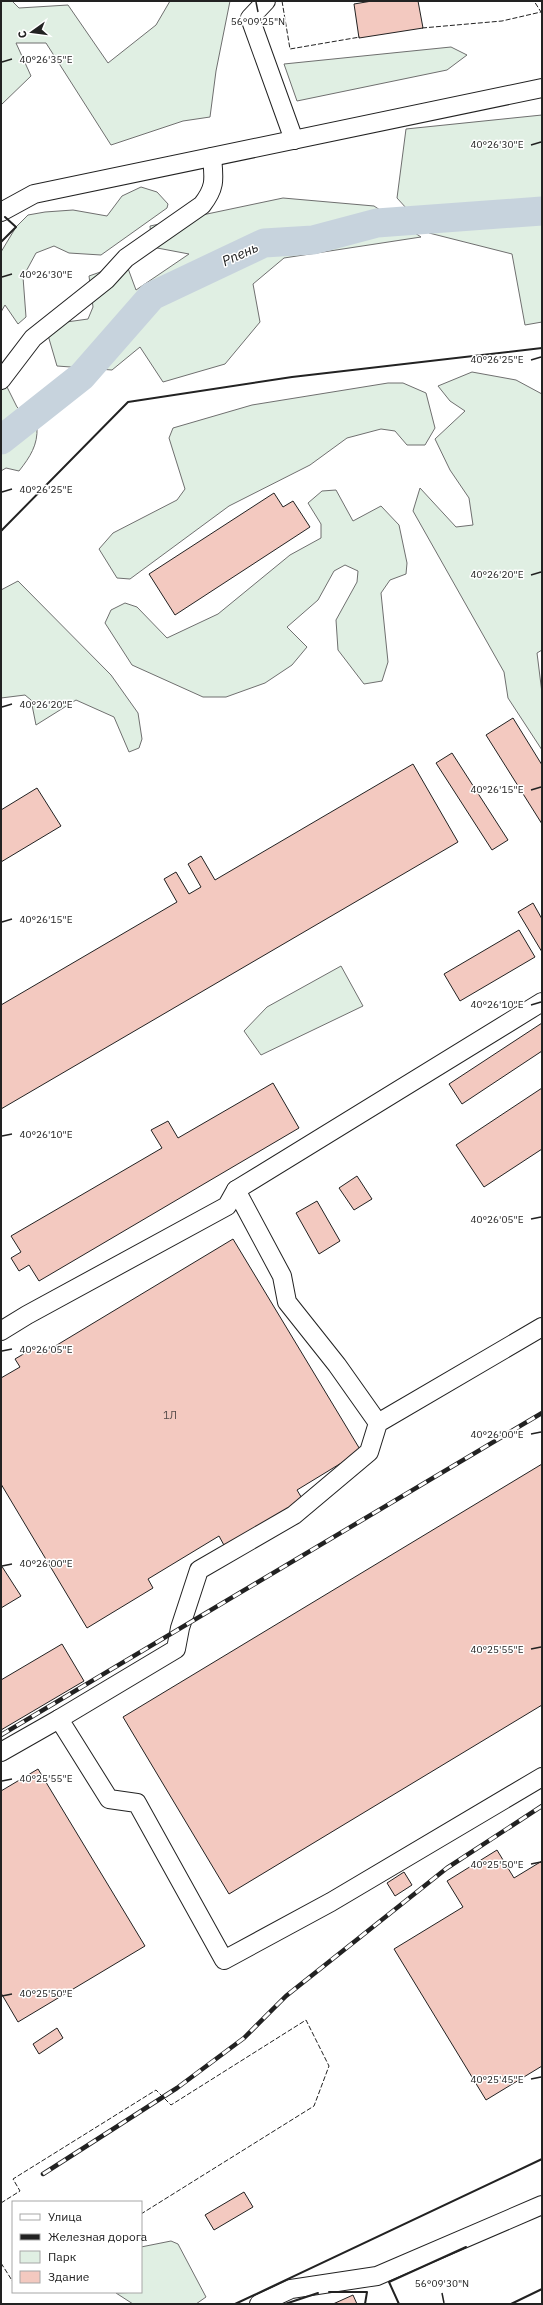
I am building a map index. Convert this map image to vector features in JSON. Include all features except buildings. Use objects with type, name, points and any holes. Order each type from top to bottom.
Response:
[{"type":"street","points":[[266,1],[250,18],[294,140]]},
{"type":"street","points":[[1,212],[34,194],[542,88]]},
{"type":"street","points":[[1,380],[33,338],[106,280],[126,258],[202,205],[210,194],[214,183],[212,157]]},
{"type":"street","points":[[1,1332],[27,1315],[226,1206],[236,1190],[542,1002]]},
{"type":"street","points":[[236,1190],[282,1276],[287,1302],[337,1365],[378,1423]]},
{"type":"street","points":[[1,1752],[176,1649],[180,1628],[199,1570],[294,1515],[369,1452],[378,1423],[542,1327]]},
{"type":"street","points":[[59,1719],[109,1799],[137,1803],[224,1960],[331,1902],[542,1777]]},
{"type":"street","points":[[259,2304],[291,2289],[377,2276],[542,2205]]},
{"type":"green space","points":[[1,1],[12,1],[19,8],[68,5],[108,63],[156,25],[170,1],[230,1],[216,71],[210,117],[183,121],[111,145],[46,43],[16,43],[31,76],[1,105]]},
{"type":"green space","points":[[451,47],[467,55],[447,70],[297,101],[284,64]]},
{"type":"green space","points":[[542,115],[542,322],[525,325],[512,254],[429,233],[397,198],[406,129]]},
{"type":"green space","points":[[141,187],[157,192],[168,204],[167,208],[101,255],[69,253],[54,246],[36,253],[23,277],[26,317],[18,324],[5,305],[1,312],[1,252],[16,227],[28,215],[73,210],[107,216],[122,196]]},
{"type":"green space","points":[[283,198],[374,206],[421,237],[284,258],[253,284],[260,322],[225,364],[163,382],[140,347],[112,370],[57,366],[45,325],[88,319],[93,307],[89,276],[126,263],[136,290],[189,254],[152,247],[150,226]]},
{"type":"green space","points":[[1,358],[4,381],[17,407],[37,427],[35,445],[27,461],[19,471],[6,468],[1,471]]},
{"type":"green space","points":[[472,372],[516,380],[542,394],[542,650],[537,653],[542,693],[542,750],[508,698],[504,672],[413,511],[420,488],[456,527],[473,525],[469,498],[450,470],[435,439],[465,411],[450,401],[438,386]]},
{"type":"green space","points":[[388,383],[403,383],[426,393],[435,428],[425,445],[407,445],[395,431],[381,429],[347,438],[310,465],[229,506],[130,579],[117,578],[99,549],[113,533],[177,500],[185,489],[169,438],[173,428],[252,405]]},
{"type":"green space","points":[[336,490],[353,521],[381,506],[399,525],[407,563],[406,574],[390,580],[381,593],[388,662],[382,681],[364,684],[338,650],[336,620],[357,582],[358,571],[345,565],[334,571],[318,600],[287,627],[307,647],[292,665],[265,683],[226,697],[203,697],[132,665],[105,623],[111,610],[125,603],[137,607],[167,638],[218,614],[290,555],[321,538],[321,524],[308,503],[322,491]]},
{"type":"green space","points":[[18,581],[111,675],[138,713],[142,739],[139,748],[129,752],[114,717],[76,700],[36,725],[31,700],[25,695],[1,698],[1,590]]},
{"type":"green space","points":[[341,966],[363,1006],[261,1055],[244,1031],[267,1007]]},
{"type":"green space","points":[[171,2241],[178,2244],[206,2297],[196,2304],[133,2304],[116,2293],[142,2293],[142,2247]]},
{"type":"waterway","name":"Рпень","points":[[1,440],[82,376],[152,296],[264,243],[313,240],[377,223],[542,211]]},
{"type":"railway","points":[[1,1735],[542,1413]]},
{"type":"railway","points":[[43,2174],[177,2088],[244,2038],[286,1996],[447,1868],[542,1806]]},
{"type":"fence","points":[[282,1],[290,49],[360,37]]},
{"type":"fence","points":[[422,28],[502,21],[541,12],[534,1]]},
{"type":"fence","points":[[1,2203],[20,2191],[13,2179],[156,2090],[171,2105],[306,2020],[329,2066],[314,2106],[142,2213]]},
{"type":"fence","points":[[1,2263],[12,2280]]},
{"type":"wall","points":[[1,242],[16,227],[5,217]]},
{"type":"wall","points":[[1,531],[128,402],[292,377],[542,348]]},
{"type":"wall","points":[[235,2304],[542,2159]]},
{"type":"wall","points":[[399,2304],[389,2282],[466,2247]]},
{"type":"wall","points":[[511,2304],[542,2289]]},
{"type":"wall","points":[[329,2292],[367,2292],[365,2304]]},
{"type":"wall","points":[[285,2304],[318,2293]]}]
